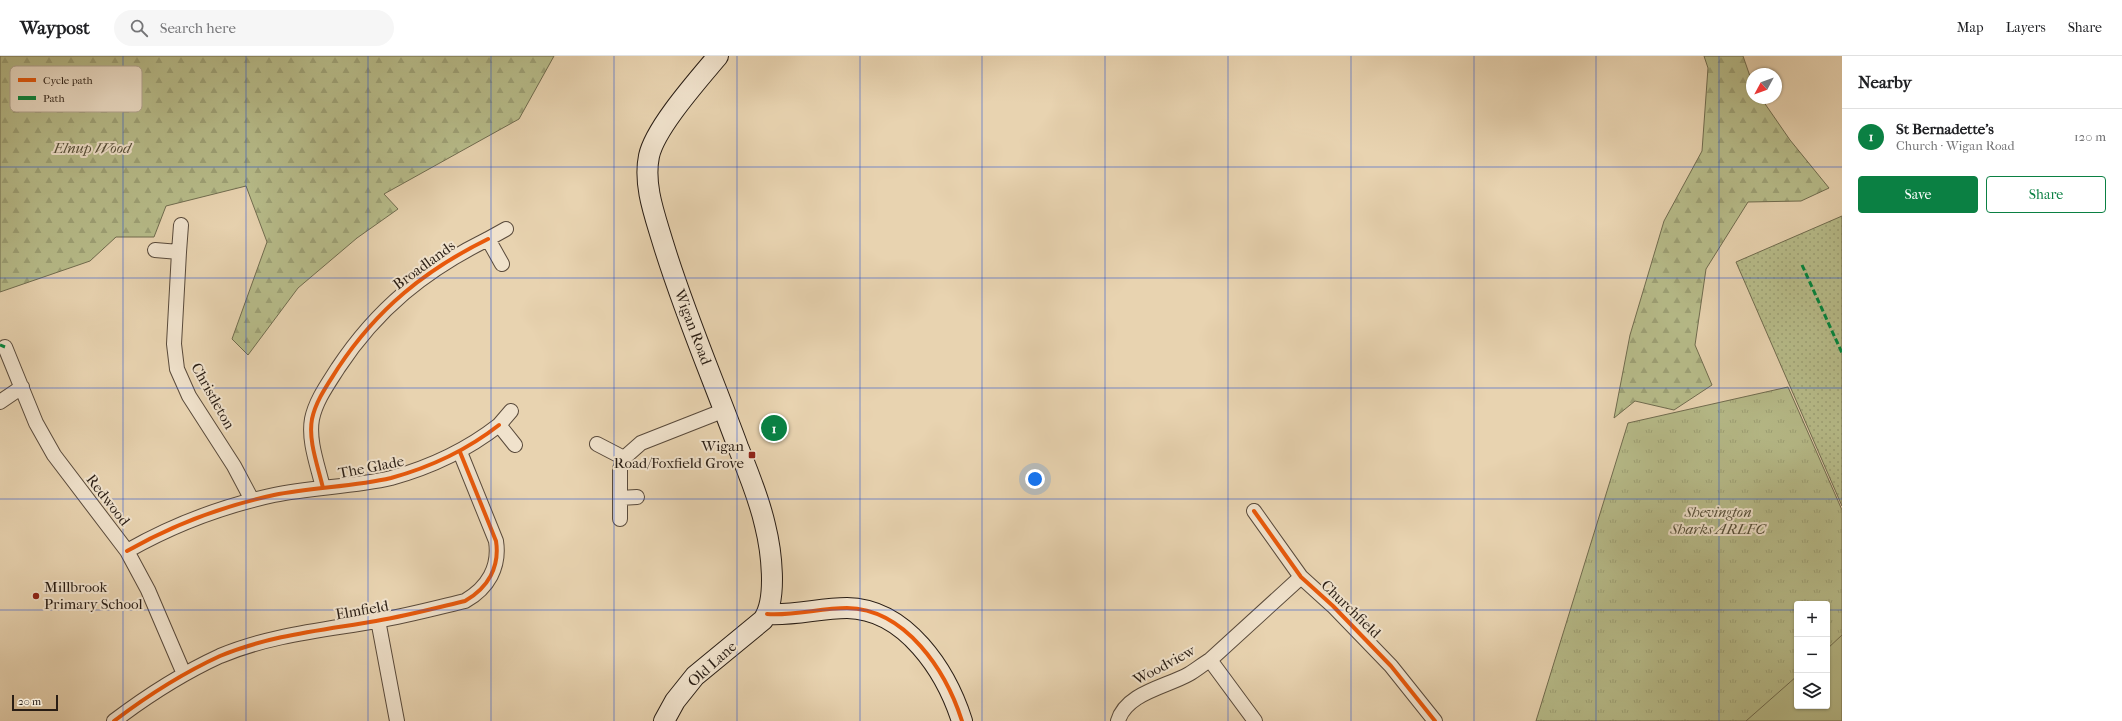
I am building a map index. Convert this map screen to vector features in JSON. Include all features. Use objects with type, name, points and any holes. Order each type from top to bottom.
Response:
[{"type":"main road","name":"Wigan Road","points":[[718,56],[687,93],[653,143],[649,155],[647,177],[652,206],[672,272],[725,410],[765,524],[771,569],[771,593],[767,614]]},
{"type":"main road","points":[[767,614],[796,614],[850,608],[871,612],[889,620],[916,641],[933,663],[951,693],[962,721]]},
{"type":"main road","name":"Old Lane","points":[[664,721],[675,701],[695,676],[718,655],[756,627],[767,614]]},
{"type":"street","name":"Christleton","points":[[181,224],[174,344],[177,369],[189,396],[234,466],[252,500]]},
{"type":"street","name":"Broadlands","points":[[323,488],[312,437],[312,420],[316,405],[330,381],[361,337],[395,300],[434,268],[506,229]]},
{"type":"street","points":[[488,239],[502,264]]},
{"type":"street","points":[[155,250],[180,252]]},
{"type":"street","name":"Redwood","points":[[5,347],[36,423],[54,455],[127,552],[159,615],[184,674]]},
{"type":"street","points":[[0,402],[22,387]]},
{"type":"street","points":[[620,519],[620,469],[624,458],[641,443],[725,410]]},
{"type":"street","name":"The Glade","points":[[127,552],[173,527],[252,500],[390,478],[421,468],[460,452],[499,425],[511,411]]},
{"type":"street","points":[[499,425],[515,444]]},
{"type":"street","points":[[597,444],[624,458]]},
{"type":"street","name":"Elmfield","points":[[114,721],[184,674],[244,647],[304,632],[378,620],[465,601],[482,589],[494,572],[498,551],[496,541],[460,452]]},
{"type":"street","points":[[620,498],[637,497]]},
{"type":"street","name":"Churchfield","points":[[1254,511],[1301,578],[1338,611],[1391,666],[1435,721]]},
{"type":"street","points":[[1210,660],[1301,578]]},
{"type":"street","points":[[378,620],[397,721]]},
{"type":"street","name":"Woodview","points":[[1118,721],[1123,709],[1134,699],[1190,673],[1210,660],[1255,721]]},
{"type":"green space","name":"Elnup Wood","points":[[0,56],[554,56],[519,119],[384,194],[398,209],[357,238],[298,288],[248,355],[232,339],[267,242],[246,186],[166,206],[154,237],[116,237],[90,261],[0,292]]},
{"type":"green space","points":[[1704,56],[1743,56],[1747,68],[1746,104],[1765,104],[1790,140],[1829,188],[1801,201],[1748,202],[1706,269],[1695,345],[1712,385],[1674,410],[1635,401],[1614,418],[1630,335],[1664,221],[1702,151],[1708,68]]},
{"type":"green space","points":[[1842,216],[1842,506],[1736,262]]},
{"type":"green space","name":"Shevington Sharks ARLFC","points":[[1788,387],[1842,510],[1842,721],[1536,721],[1628,423]]},
{"type":"green space","points":[[1842,635],[1842,721],[1746,721],[1794,679],[1794,709],[1830,709],[1830,646]]},
{"type":"marked path","points":[[1802,265],[1842,353]]},
{"type":"marked path","points":[[0,345],[5,347]]},
{"type":"cycle path","points":[[323,488],[312,445],[311,427],[314,412],[326,386],[353,347],[386,309],[404,293],[443,264],[488,239]]},
{"type":"cycle path","points":[[127,551],[179,525],[236,505],[288,492],[377,481],[406,474],[448,457],[487,434],[499,425]]},
{"type":"cycle path","points":[[114,721],[179,677],[220,656],[239,649],[297,634],[410,614],[465,601],[473,596],[491,576],[497,551],[496,541],[460,452]]},
{"type":"cycle path","points":[[1254,511],[1301,577],[1333,606],[1391,666],[1435,721]]},
{"type":"cycle path","points":[[767,614],[787,614],[847,608],[868,611],[888,619],[905,631],[921,646],[946,682],[962,721]]},
{"type":"place","name":"St Bernadette's","points":[[774,428]]},
{"type":"place","name":"Wigan Road/Foxfield Grove","points":[[752,455]]},
{"type":"place","name":"Millbrook Primary School","points":[[36,596]]}]
